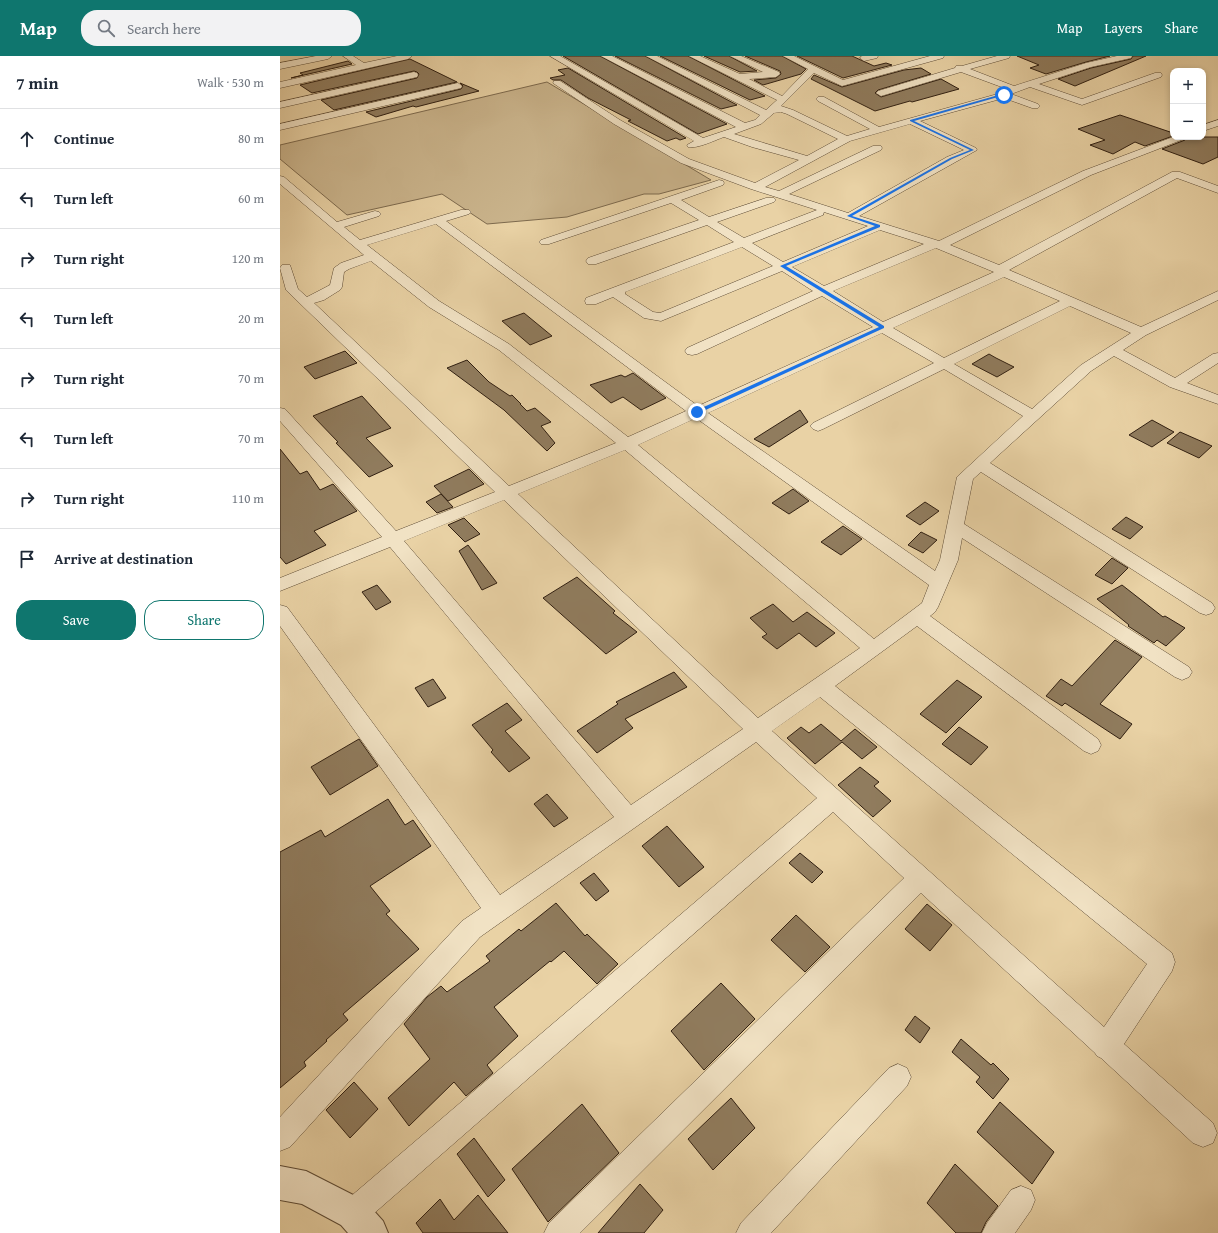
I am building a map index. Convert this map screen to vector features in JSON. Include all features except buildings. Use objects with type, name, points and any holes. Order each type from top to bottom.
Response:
[{"type":"street","points":[[280,66],[328,56]]},
{"type":"street","points":[[347,56],[363,66]]},
{"type":"street","points":[[280,85],[408,56]]},
{"type":"street","points":[[554,56],[703,142]]},
{"type":"street","points":[[605,56],[744,127]]},
{"type":"street","points":[[650,56],[769,112],[782,109],[846,139]]},
{"type":"street","points":[[693,56],[739,77],[783,100]]},
{"type":"street","points":[[734,56],[786,80]]},
{"type":"street","points":[[786,56],[802,59],[813,69],[842,83],[938,56],[962,69],[1014,89]]},
{"type":"street","points":[[864,58],[874,56]]},
{"type":"street","points":[[881,93],[1006,56]]},
{"type":"street","points":[[755,187],[768,182],[846,139],[1004,95],[1014,89],[1089,65],[1128,56]]},
{"type":"street","points":[[739,77],[786,80],[813,69]]},
{"type":"street","points":[[326,75],[348,90]]},
{"type":"street","points":[[280,105],[414,75]]},
{"type":"street","points":[[1031,84],[1082,102],[1158,75]]},
{"type":"street","points":[[671,153],[758,122],[783,100],[786,80]]},
{"type":"street","points":[[557,83],[617,122],[686,161],[755,187],[774,197],[849,216],[937,245],[1141,332]]},
{"type":"street","points":[[280,127],[458,86]]},
{"type":"street","points":[[280,91],[285,95],[303,100]]},
{"type":"street","points":[[1004,95],[1035,106]]},
{"type":"street","points":[[820,99],[878,130]]},
{"type":"street","points":[[849,216],[951,159],[972,150],[911,121]]},
{"type":"street","points":[[1206,127],[1218,123]]},
{"type":"street","points":[[725,134],[756,145],[808,160]]},
{"type":"street","points":[[692,352],[823,291],[937,245],[1087,173],[1173,140]]},
{"type":"street","points":[[592,261],[774,197],[877,148]]},
{"type":"street","points":[[280,585],[627,444],[697,412],[1001,271],[1176,174],[1218,190]]},
{"type":"street","points":[[280,179],[335,226],[434,304],[504,347],[627,444],[874,648]]},
{"type":"street","points":[[545,242],[719,183]]},
{"type":"street","points":[[672,199],[882,327],[1033,416]]},
{"type":"street","points":[[358,244],[465,212]]},
{"type":"street","points":[[591,301],[819,213]]},
{"type":"street","points":[[335,226],[376,214]]},
{"type":"street","points":[[437,220],[697,412],[939,583]]},
{"type":"street","points":[[619,290],[618,295],[649,315],[661,317],[879,226]]},
{"type":"street","points":[[305,302],[319,297],[336,287],[338,271],[345,266],[373,256]]},
{"type":"street","points":[[286,268],[292,290],[507,492],[756,730],[1203,1133]]},
{"type":"street","points":[[280,1137],[470,929],[820,686],[929,607],[949,560],[966,477],[1086,368],[1141,332],[1218,295]]},
{"type":"street","points":[[818,426],[1070,301]]},
{"type":"street","points":[[1114,350],[1175,384],[1218,400]]},
{"type":"street","points":[[1175,384],[1218,357]]},
{"type":"street","points":[[280,412],[393,539],[629,819]]},
{"type":"street","points":[[980,464],[1206,608]]},
{"type":"street","points":[[956,526],[1182,672]]},
{"type":"street","points":[[280,612],[497,910]]},
{"type":"street","points":[[917,616],[1091,745]]},
{"type":"street","points":[[820,686],[1163,962],[1106,1047]]},
{"type":"street","points":[[280,1182],[306,1188],[362,1223],[832,799]]},
{"type":"street","points":[[558,1233],[920,878]]},
{"type":"street","points":[[752,1233],[898,1077]]},
{"type":"street","points":[[997,1233],[1021,1200]]},
{"type":"shaded area","points":[[547,82],[711,180],[659,194],[644,194],[567,217],[487,224],[442,194],[347,215],[280,159],[280,145]]},
{"type":"route","points":[[697,412],[882,327],[782,266],[879,226],[849,216],[951,159],[972,150],[911,121],[1004,95]]}]
